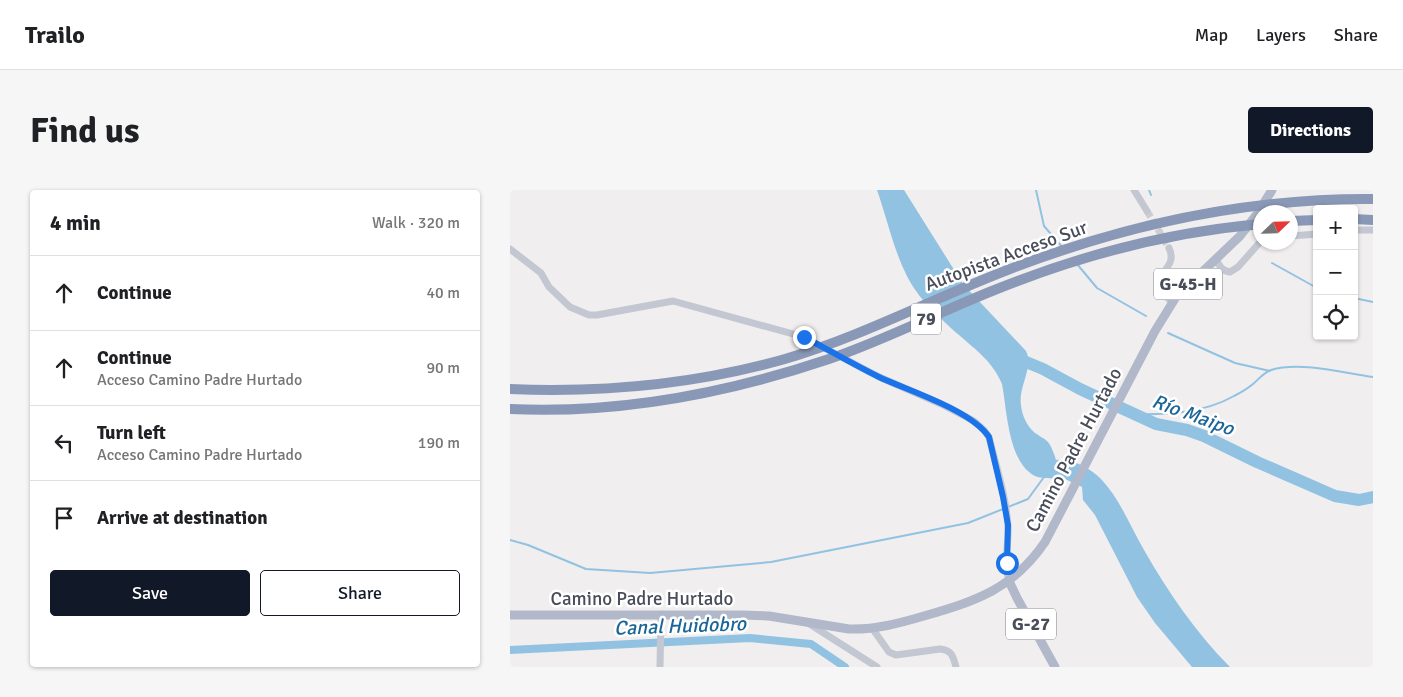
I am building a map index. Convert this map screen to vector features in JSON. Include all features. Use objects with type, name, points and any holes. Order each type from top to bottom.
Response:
[{"type":"highway","name":"Autopista Acceso Sur","points":[[510,389],[570,390],[623,388],[729,372],[783,359],[830,344],[1009,270],[1093,241],[1180,219],[1237,208],[1312,201],[1373,199]]},
{"type":"highway","points":[[1358,219],[1373,220]]},
{"type":"highway","points":[[1298,221],[1313,220]]},
{"type":"highway","name":"Autopista Acceso Sur","points":[[510,409],[576,409],[628,404],[743,383],[787,372],[838,355],[1021,280],[1065,264],[1108,251],[1180,235],[1253,225]]},
{"type":"main road","name":"Camino Padre Hurtado","points":[[510,615],[760,616],[849,629],[872,628],[908,621],[970,602],[989,594],[1009,581],[1040,550],[1172,302],[1190,282],[1230,246],[1257,214],[1272,190]]},
{"type":"main road","name":"G-27","points":[[1009,581],[1016,598],[1055,667]]},
{"type":"street","points":[[1134,190],[1147,211]]},
{"type":"street","points":[[1358,230],[1373,230]]},
{"type":"street","points":[[1298,235],[1313,234]]},
{"type":"street","points":[[1169,248],[1171,261],[1161,276],[1158,285],[1161,293],[1172,302]]},
{"type":"street","points":[[510,249],[541,274],[549,287],[570,307],[589,315],[673,300],[804,337],[877,376],[941,404],[974,421],[989,437],[1003,497],[1008,525],[1006,571],[1009,581]]},
{"type":"street","points":[[1216,259],[1220,267],[1230,272],[1238,267],[1253,249]]},
{"type":"street","points":[[660,615],[660,667]]},
{"type":"street","points":[[806,622],[877,667]]},
{"type":"street","points":[[872,628],[889,652],[896,655],[940,649],[947,650],[953,654],[956,667]]},
{"type":"water","points":[[877,190],[904,190],[963,284],[1026,351],[1028,364],[1021,405],[1027,424],[1035,433],[1048,442],[1056,460],[1068,461],[1086,468],[1097,475],[1108,487],[1173,597],[1194,626],[1230,667],[1192,667],[1155,623],[1137,597],[1095,515],[1083,500],[1082,487],[1063,478],[1046,478],[1033,475],[1025,468],[1018,458],[1010,434],[1002,384],[998,376],[983,357],[942,320],[916,291],[903,269]]},
{"type":"waterway","points":[[1036,190],[1044,226],[1063,248]]},
{"type":"waterway","points":[[1149,190],[1151,195]]},
{"type":"waterway","points":[[1272,263],[1313,286]]},
{"type":"waterway","points":[[1077,264],[1097,288],[1146,316]]},
{"type":"waterway","points":[[1358,299],[1373,302]]},
{"type":"waterway","points":[[1168,333],[1235,363],[1270,371]]},
{"type":"waterway","name":"Río Maipo","points":[[1014,357],[1043,369],[1080,389],[1156,424],[1187,430],[1204,436],[1257,462],[1335,496],[1359,500],[1373,497]]},
{"type":"waterway","points":[[1133,414],[1185,412],[1210,406],[1244,391],[1268,371],[1282,368],[1308,367],[1373,377]]},
{"type":"waterway","points":[[510,540],[528,545],[586,569],[650,573],[771,562],[968,523],[1028,499],[1044,477]]},
{"type":"waterway","name":"Canal Huidobro","points":[[510,650],[750,638],[811,644],[845,667]]},
{"type":"tunnel","points":[[1147,211],[1169,248]]},
{"type":"route","points":[[804,337],[877,376],[941,404],[974,421],[984,430],[989,437],[1008,525],[1007,563]]}]
